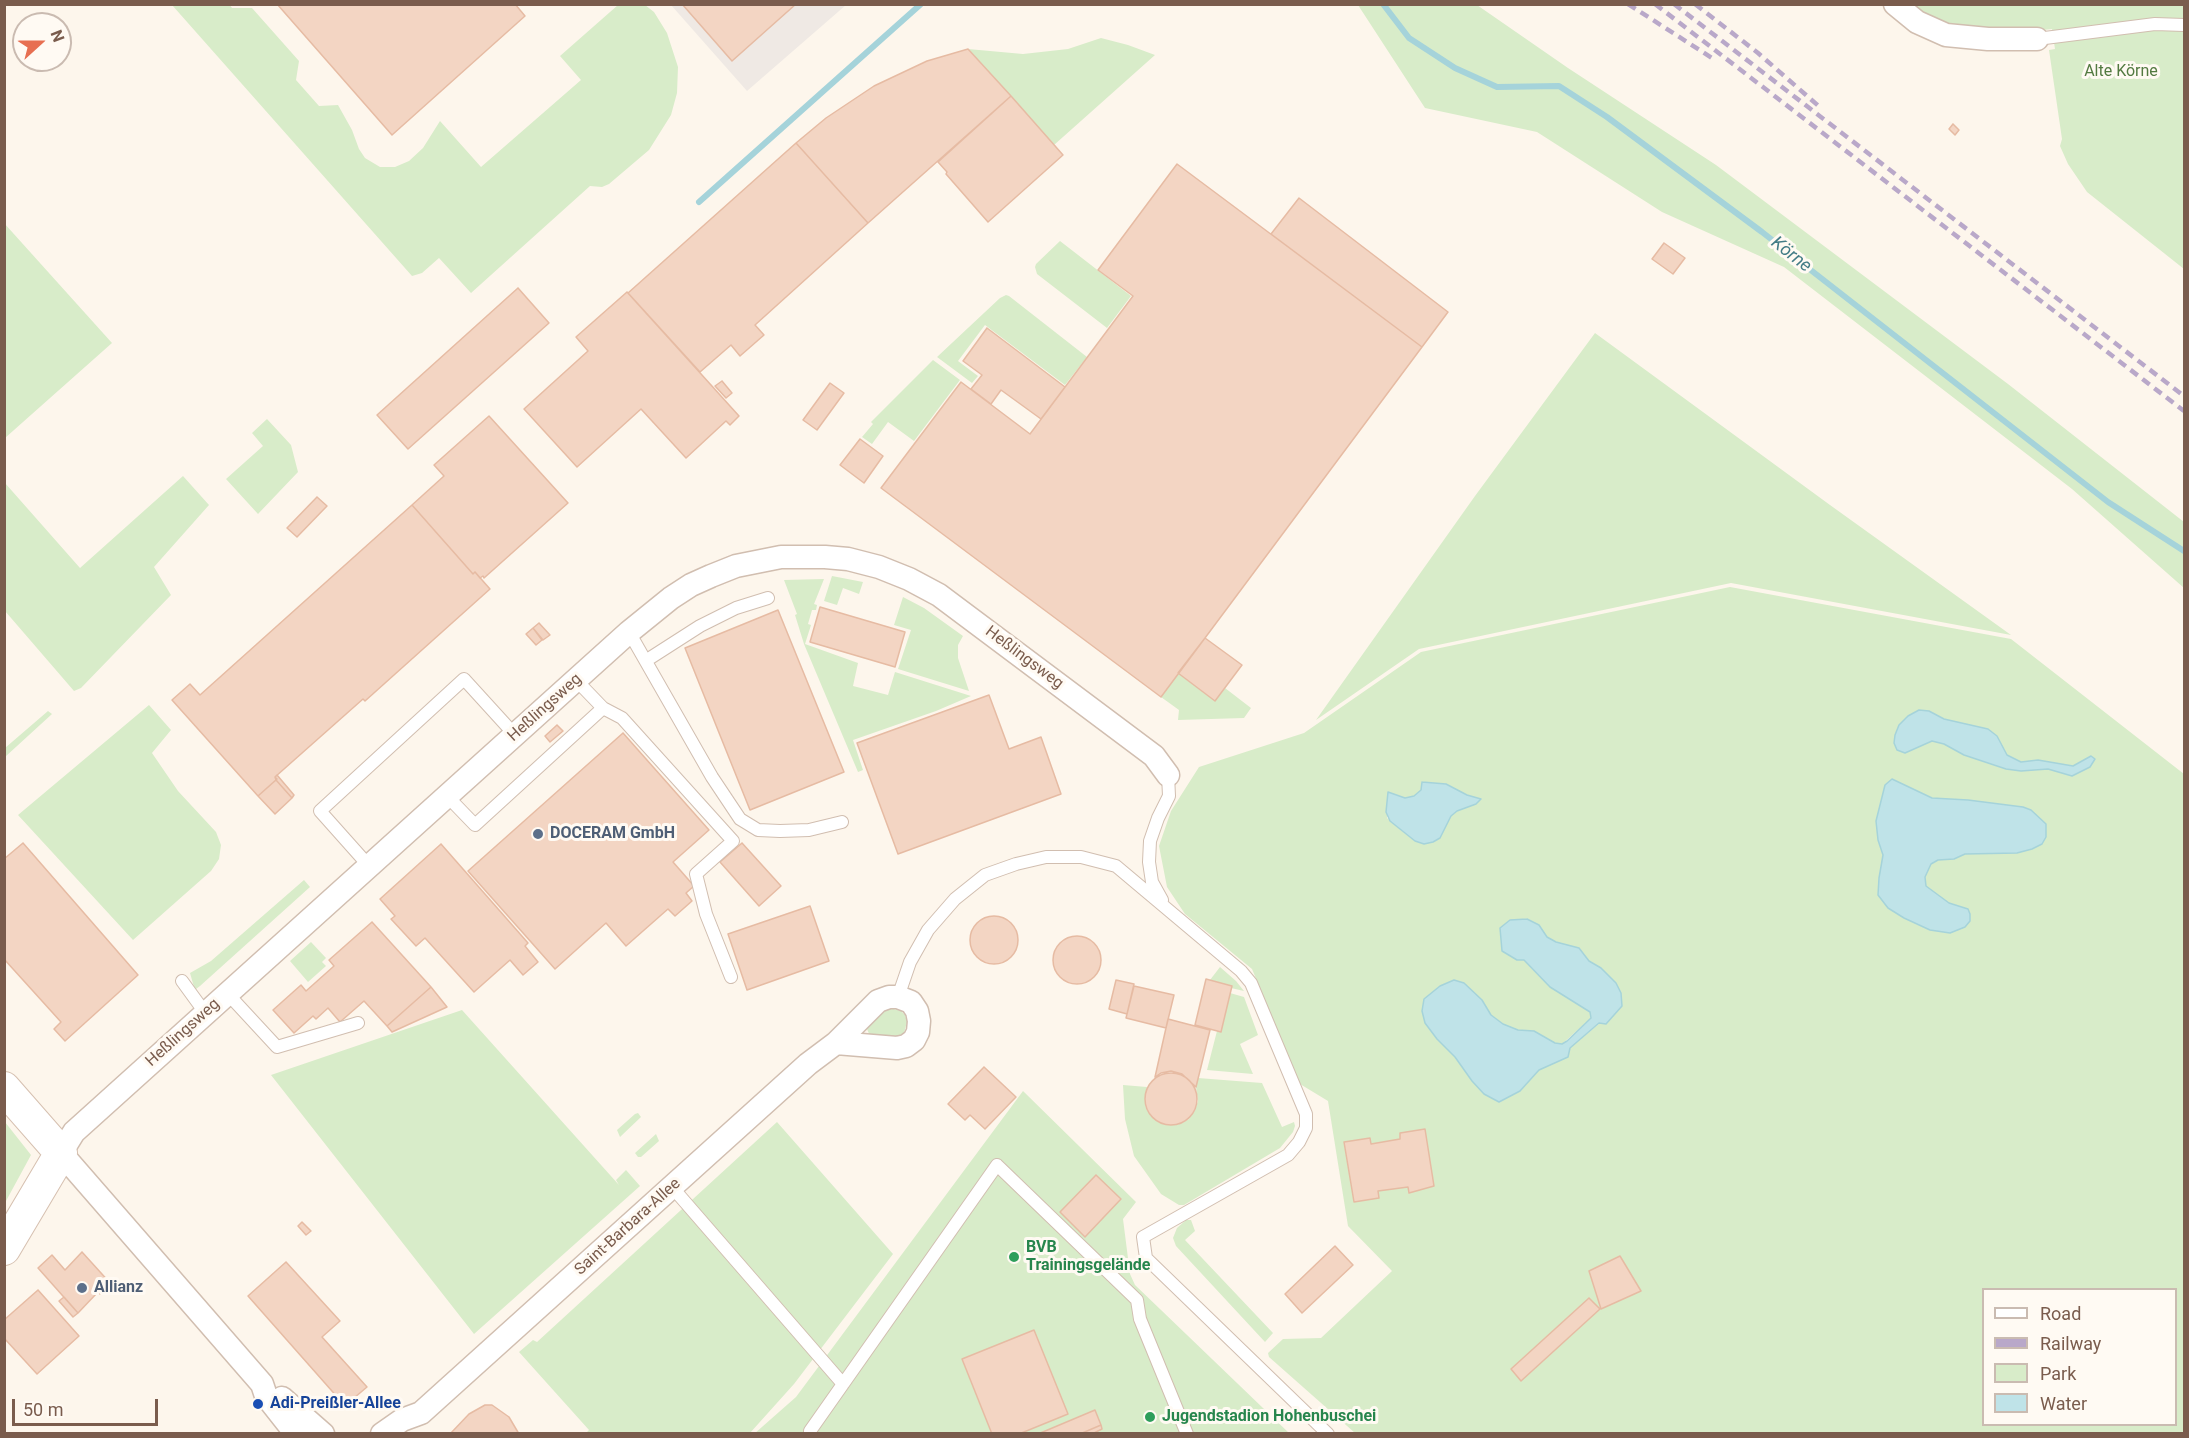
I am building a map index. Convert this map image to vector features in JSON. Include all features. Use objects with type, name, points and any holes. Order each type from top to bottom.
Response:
[{"type":"street","points":[[1895,4],[1917,22],[1946,34],[1988,39],[2037,39]]},
{"type":"street","name":"Heßlingsweg","points":[[61,1153],[74,1132],[629,632],[691,585],[736,566],[781,556],[849,559],[879,567],[909,579],[939,595],[1154,756],[1168,775]]},
{"type":"street","points":[[836,1043],[897,1048],[906,1046],[914,1040],[918,1032],[919,1021],[912,1002],[898,997]]},
{"type":"street","name":"Saint-Barbara-Allee","points":[[410,1434],[421,1413],[808,1064],[836,1043],[878,1001],[898,997]]},
{"type":"street","points":[[4,1088],[262,1384],[266,1396],[296,1434]]},
{"type":"street","points":[[4,1249],[61,1153]]},
{"type":"street","points":[[262,1384],[275,1390],[323,1434]]},
{"type":"street","name":"Saint-Barbara-Allee","points":[[382,1434],[402,1420],[421,1413]]},
{"type":"lane","points":[[2037,39],[2155,24],[2184,25]]},
{"type":"lane","points":[[647,660],[700,626],[736,609],[768,598]]},
{"type":"lane","points":[[629,632],[647,660],[711,777],[740,819],[758,830],[780,831],[809,830],[842,822]]},
{"type":"lane","points":[[369,866],[320,812],[464,679],[515,735]]},
{"type":"lane","points":[[576,680],[603,708],[622,717],[733,841],[696,874],[706,914],[731,977]]},
{"type":"lane","points":[[447,796],[475,825],[603,708]]},
{"type":"lane","points":[[1165,907],[1152,882],[1149,862],[1150,841],[1169,796],[1168,775]]},
{"type":"lane","points":[[898,997],[910,962],[928,930],[955,898],[985,875],[1046,857],[1081,857],[1116,866],[1241,971],[1251,983],[1306,1114],[1306,1128],[1299,1142],[1288,1155],[1143,1237],[1146,1258],[1328,1434]]},
{"type":"lane","points":[[182,981],[206,1014]]},
{"type":"lane","points":[[228,993],[277,1047],[358,1023]]},
{"type":"lane","points":[[811,1434],[810,1431],[998,1165],[1137,1300],[1140,1318],[1187,1434]]},
{"type":"lane","points":[[672,1187],[843,1384]]},
{"type":"shaded area","points":[[671,5],[846,5],[747,91]]},
{"type":"green space","points":[[229,4],[232,8],[252,8],[299,61],[296,80],[319,106],[338,105],[365,158],[380,167],[395,167],[409,161],[423,148],[440,121],[481,167],[581,80],[560,56],[618,5],[645,5],[654,12],[667,33],[678,67],[677,93],[671,115],[649,150],[609,184],[602,187],[590,186],[471,293],[439,258],[422,273],[412,276],[172,5]]},
{"type":"green space","points":[[1358,5],[1477,5],[1716,165],[2008,384],[2184,522],[2184,588],[2072,489],[1784,267],[1662,212],[1537,132],[1425,108]]},
{"type":"green space","name":"Alte Körne","points":[[1904,5],[2184,5],[2184,269],[2087,192],[2068,164],[2060,146],[2062,139],[2049,50],[2055,49],[2052,29],[2024,32],[1956,30]]},
{"type":"green space","points":[[1101,38],[1155,55],[1054,145],[968,49],[1023,54],[1068,49]]},
{"type":"green space","points":[[4,223],[112,343],[5,438],[4,438]]},
{"type":"green space","points":[[1060,241],[1131,296],[1107,328],[1037,274],[1036,264]]},
{"type":"green space","points":[[1006,295],[1087,357],[1065,385],[985,325],[958,361],[978,376],[972,383],[937,357]]},
{"type":"green space","points":[[1595,333],[2011,635],[1731,583],[1419,649],[1316,720],[1475,496]]},
{"type":"green space","points":[[933,360],[960,380],[914,441],[888,422],[872,444],[862,437],[873,424],[871,422]]},
{"type":"green space","points":[[267,419],[291,445],[298,472],[258,514],[226,479],[263,446],[252,433]]},
{"type":"green space","points":[[183,476],[209,505],[154,567],[171,595],[81,688],[74,691],[5,611],[5,483],[80,568]]},
{"type":"green space","points":[[832,576],[863,582],[859,594],[843,588],[837,605],[824,601]]},
{"type":"green space","points":[[824,579],[814,604],[817,605],[816,610],[812,610],[808,624],[811,625],[805,644],[858,663],[853,686],[888,695],[895,672],[971,696],[936,711],[853,740],[863,770],[858,772],[804,644],[795,615],[797,614],[784,580]]},
{"type":"green space","points":[[1730,587],[2011,639],[2184,774],[2184,1433],[1355,1433],[1269,1357],[1268,1353],[1283,1339],[1321,1338],[1392,1271],[1348,1226],[1328,1101],[1300,1084],[1252,969],[1185,914],[1167,887],[1159,846],[1171,811],[1199,767],[1304,733],[1421,652]],"holes":[[[1422,782],[1446,784],[1480,799],[1476,804],[1457,811],[1451,816],[1440,838],[1406,834],[1387,818],[1389,793],[1405,798],[1414,796],[1421,790]],[[1539,925],[1547,937],[1556,942],[1579,948],[1589,961],[1601,968],[1600,1023],[1570,1048],[1568,1057],[1539,1070],[1520,1091],[1472,1081],[1455,1057],[1425,1023],[1422,1011],[1482,1000],[1491,1015],[1503,1024],[1518,1030],[1534,1031],[1555,1043],[1562,1044],[1591,1018],[1590,1012],[1538,975],[1524,960]]]},
{"type":"green space","points":[[903,597],[924,608],[963,636],[958,645],[958,658],[969,691],[898,669],[911,630],[894,625]]},
{"type":"green space","points":[[1178,673],[1215,701],[1225,688],[1251,708],[1244,718],[1178,720],[1179,710],[1161,697]]},
{"type":"green space","points":[[149,705],[171,730],[152,753],[178,791],[216,832],[221,845],[219,859],[211,871],[133,940],[18,815]]},
{"type":"green space","points":[[48,711],[52,714],[5,757],[5,748]]},
{"type":"green space","points":[[304,880],[310,887],[200,986],[196,989],[194,987],[190,973],[211,961]]},
{"type":"green space","points":[[311,942],[326,958],[322,962],[326,966],[308,982],[290,961]]},
{"type":"green space","points":[[1220,967],[1236,981],[1244,991],[1210,980]]},
{"type":"green space","points":[[1230,993],[1244,997],[1258,1035],[1240,1044],[1253,1074],[1207,1070]]},
{"type":"green space","points":[[890,1008],[901,1011],[905,1015],[907,1022],[904,1033],[895,1038],[870,1036],[867,1029],[869,1025]]},
{"type":"green space","points":[[462,1010],[619,1185],[616,1180],[626,1170],[640,1186],[474,1334],[271,1075]]},
{"type":"green space","points":[[1198,1078],[1262,1083],[1282,1127],[1294,1122],[1295,1126],[1280,1148],[1184,1205],[1179,1205],[1161,1194],[1134,1156],[1125,1119],[1123,1085],[1147,1087],[1146,1108],[1151,1116],[1160,1123],[1180,1124],[1189,1119],[1195,1110],[1198,1101],[1196,1087]]},
{"type":"green space","name":"BVB Trainingsgelände","points":[[1023,1091],[1136,1202],[1123,1219],[1130,1274],[1135,1285],[1289,1433],[754,1434],[796,1397]]},
{"type":"green space","points":[[638,1113],[641,1117],[620,1137],[617,1130]]},
{"type":"green space","points":[[5,1122],[31,1155],[4,1201]]},
{"type":"green space","points":[[777,1122],[893,1254],[794,1384],[750,1433],[586,1433],[589,1430],[519,1352],[533,1340],[537,1342]]},
{"type":"green space","points":[[656,1134],[659,1141],[641,1157],[638,1157],[635,1153]]},
{"type":"green space","points":[[1186,1220],[1191,1220],[1195,1231],[1185,1240],[1273,1333],[1265,1342],[1176,1246],[1173,1238],[1177,1228]]},
{"type":"water","points":[[1919,710],[1929,711],[1944,719],[1988,729],[1997,736],[2007,755],[2021,762],[2038,760],[2073,766],[2091,756],[2095,759],[2090,767],[2072,776],[2048,769],[2021,771],[2006,769],[1932,741],[1905,753],[1897,750],[1894,743],[1899,725]]},
{"type":"water","points":[[1892,779],[1932,798],[2023,807],[2031,810],[2046,824],[2046,837],[2042,844],[2032,849],[2017,853],[1965,854],[1954,859],[1938,860],[1931,864],[1925,877],[1926,886],[1949,903],[1968,909],[1970,921],[1965,927],[1950,933],[1930,930],[1888,908],[1878,895],[1883,855],[1878,840],[1876,821],[1885,785]]},
{"type":"water","points":[[1422,782],[1446,784],[1467,795],[1481,799],[1476,804],[1457,811],[1451,816],[1440,838],[1424,844],[1415,841],[1390,821],[1386,812],[1388,792],[1405,798],[1414,796],[1421,790]]},
{"type":"water","points":[[1527,919],[1539,925],[1547,937],[1556,942],[1579,948],[1589,961],[1601,968],[1616,983],[1621,993],[1622,1006],[1606,1024],[1599,1023],[1570,1048],[1568,1057],[1539,1070],[1520,1091],[1499,1102],[1484,1094],[1472,1081],[1455,1057],[1425,1023],[1422,1011],[1424,999],[1440,986],[1454,980],[1464,983],[1482,1000],[1491,1015],[1503,1024],[1518,1030],[1534,1031],[1555,1043],[1562,1044],[1567,1041],[1591,1018],[1590,1012],[1550,987],[1524,960],[1517,960],[1502,951],[1500,928],[1510,920]]},
{"type":"building","points":[[277,4],[515,4],[525,16],[392,135]]},
{"type":"building","points":[[682,4],[796,4],[732,61]]},
{"type":"building","points":[[968,49],[1011,96],[868,223],[796,143],[826,118],[874,86],[927,61]]},
{"type":"building","points":[[1011,96],[1063,155],[988,222],[938,162]]},
{"type":"building","points":[[1953,124],[1959,130],[1955,135],[1949,129]]},
{"type":"building","points":[[796,143],[868,223],[755,325],[764,335],[740,356],[731,345],[700,372],[628,293]]},
{"type":"building","points":[[1177,164],[1422,347],[1161,697],[881,488],[961,382],[1030,434],[1133,296],[1098,270]]},
{"type":"building","points":[[1299,198],[1448,312],[1422,347],[1271,234]]},
{"type":"building","points":[[1664,243],[1685,258],[1673,274],[1652,259]]},
{"type":"building","points":[[518,288],[549,323],[408,449],[377,415]]},
{"type":"building","points":[[627,292],[739,416],[730,425],[726,421],[686,458],[641,409],[577,467],[524,409],[588,351],[576,337]]},
{"type":"building","points":[[987,328],[1065,387],[1041,419],[1001,390],[991,404],[971,389],[982,375],[963,361]]},
{"type":"building","points":[[722,381],[732,393],[726,398],[715,386]]},
{"type":"building","points":[[830,383],[844,393],[817,430],[803,420]]},
{"type":"building","points":[[489,416],[568,503],[484,578],[483,576],[480,578],[475,572],[473,574],[412,505],[444,476],[434,465]]},
{"type":"building","points":[[860,439],[883,456],[864,483],[840,465]]},
{"type":"building","points":[[317,497],[327,506],[297,537],[287,528]]},
{"type":"building","points":[[412,505],[473,574],[475,572],[490,589],[365,701],[363,699],[275,777],[277,779],[258,796],[172,700],[190,684],[200,695]]},
{"type":"building","points":[[820,607],[905,632],[895,667],[810,642]]},
{"type":"building","points":[[778,610],[844,772],[750,810],[685,648]]},
{"type":"building","points":[[539,623],[550,635],[543,640],[533,628]]},
{"type":"building","points":[[533,628],[542,640],[536,645],[526,634]]},
{"type":"building","points":[[1205,638],[1242,665],[1215,701],[1178,673]]},
{"type":"building","points":[[989,695],[1009,749],[1041,737],[1061,794],[898,854],[857,743]]},
{"type":"building","points":[[557,725],[563,731],[550,742],[545,736]]},
{"type":"building","points":[[623,733],[709,830],[673,862],[694,886],[686,893],[692,901],[675,916],[668,909],[626,946],[606,923],[555,969],[468,871]]},
{"type":"building","points":[[277,775],[294,795],[292,798],[276,780]]},
{"type":"building","points":[[276,780],[292,798],[275,814],[258,796]]},
{"type":"building","points":[[23,843],[138,975],[65,1041],[54,1029],[61,1022],[4,959],[4,859]]},
{"type":"building","points":[[742,843],[781,886],[759,906],[720,862]]},
{"type":"building","points":[[441,844],[528,943],[525,946],[538,962],[523,975],[510,960],[474,992],[425,938],[416,946],[391,919],[395,916],[380,899]]},
{"type":"building","points":[[810,906],[829,961],[747,990],[728,934]]},
{"type":"building","points":[[989,916],[999,916],[1011,923],[1018,935],[1018,945],[1011,957],[999,964],[989,964],[974,953],[970,945],[970,935],[981,920]]},
{"type":"building","points":[[372,922],[431,987],[387,1026],[364,1001],[340,1022],[328,1008],[316,1019],[313,1016],[294,1033],[273,1010],[301,985],[306,991],[334,966],[329,960]]},
{"type":"building","points":[[1072,936],[1082,936],[1094,943],[1101,955],[1101,965],[1094,977],[1082,984],[1072,984],[1057,973],[1053,965],[1053,955],[1064,940]]},
{"type":"building","points":[[1206,979],[1232,986],[1221,1032],[1195,1025]]},
{"type":"building","points":[[1116,980],[1134,984],[1127,1014],[1109,1009]]},
{"type":"building","points":[[1134,986],[1174,995],[1166,1028],[1126,1018]]},
{"type":"building","points":[[431,987],[447,1007],[392,1032],[387,1026]]},
{"type":"building","points":[[1168,1019],[1210,1030],[1196,1087],[1182,1074],[1171,1071],[1155,1077]]},
{"type":"building","points":[[984,1067],[1016,1097],[985,1129],[970,1115],[965,1120],[948,1104]]},
{"type":"building","points":[[1166,1073],[1176,1073],[1190,1080],[1197,1099],[1190,1118],[1176,1125],[1166,1125],[1156,1121],[1149,1114],[1145,1104],[1145,1094],[1149,1084],[1156,1077]]},
{"type":"building","points":[[1425,1129],[1434,1186],[1409,1193],[1408,1187],[1378,1191],[1379,1198],[1354,1202],[1344,1142],[1370,1138],[1371,1144],[1400,1139],[1400,1133]]},
{"type":"building","points":[[1096,1175],[1121,1199],[1085,1237],[1060,1212]]},
{"type":"building","points":[[302,1222],[311,1231],[306,1235],[298,1226]]},
{"type":"building","points":[[1335,1246],[1353,1265],[1302,1313],[1285,1294]]},
{"type":"building","points":[[82,1252],[111,1284],[100,1294],[98,1292],[78,1313],[38,1268],[52,1255],[65,1270]]},
{"type":"building","points":[[1620,1256],[1641,1291],[1601,1309],[1589,1271]]},
{"type":"building","points":[[286,1262],[340,1321],[322,1337],[367,1387],[354,1398],[339,1399],[248,1296]]},
{"type":"building","points":[[38,1290],[79,1336],[37,1374],[4,1338],[4,1320]]},
{"type":"building","points":[[64,1297],[78,1313],[73,1317],[59,1301]]},
{"type":"building","points":[[1589,1298],[1600,1309],[1521,1381],[1511,1369]]},
{"type":"building","points":[[1034,1330],[1068,1414],[1019,1434],[992,1434],[962,1359]]},
{"type":"building","points":[[485,1405],[492,1405],[509,1417],[519,1434],[450,1434],[469,1414]]},
{"type":"building","points":[[1095,1410],[1101,1425],[1080,1434],[1038,1434]]},
{"type":"building","points":[[1101,1425],[1102,1429],[1092,1434],[1080,1434]]},
{"type":"waterway","points":[[699,202],[921,4]]},
{"type":"waterway","name":"Körne","points":[[1383,4],[1409,38],[1455,68],[1497,87],[1559,86],[1607,117],[1762,232],[2108,502],[2184,551]]},
{"type":"railway","points":[[1628,4],[1712,58]]},
{"type":"railway","points":[[1655,4],[2184,411]]},
{"type":"railway","points":[[1674,4],[2184,396]]},
{"type":"railway","points":[[1695,4],[1758,53],[1822,109]]},
{"type":"place","name":"DOCERAM GmbH","points":[[538,834]]},
{"type":"place","name":"BVB Trainingsgelände","points":[[1014,1257]]},
{"type":"place","name":"Allianz","points":[[82,1288]]},
{"type":"place","name":"Adi-Preißler-Allee","points":[[258,1404]]},
{"type":"place","name":"Jugendstadion Hohenbuschei","points":[[1150,1417]]}]
